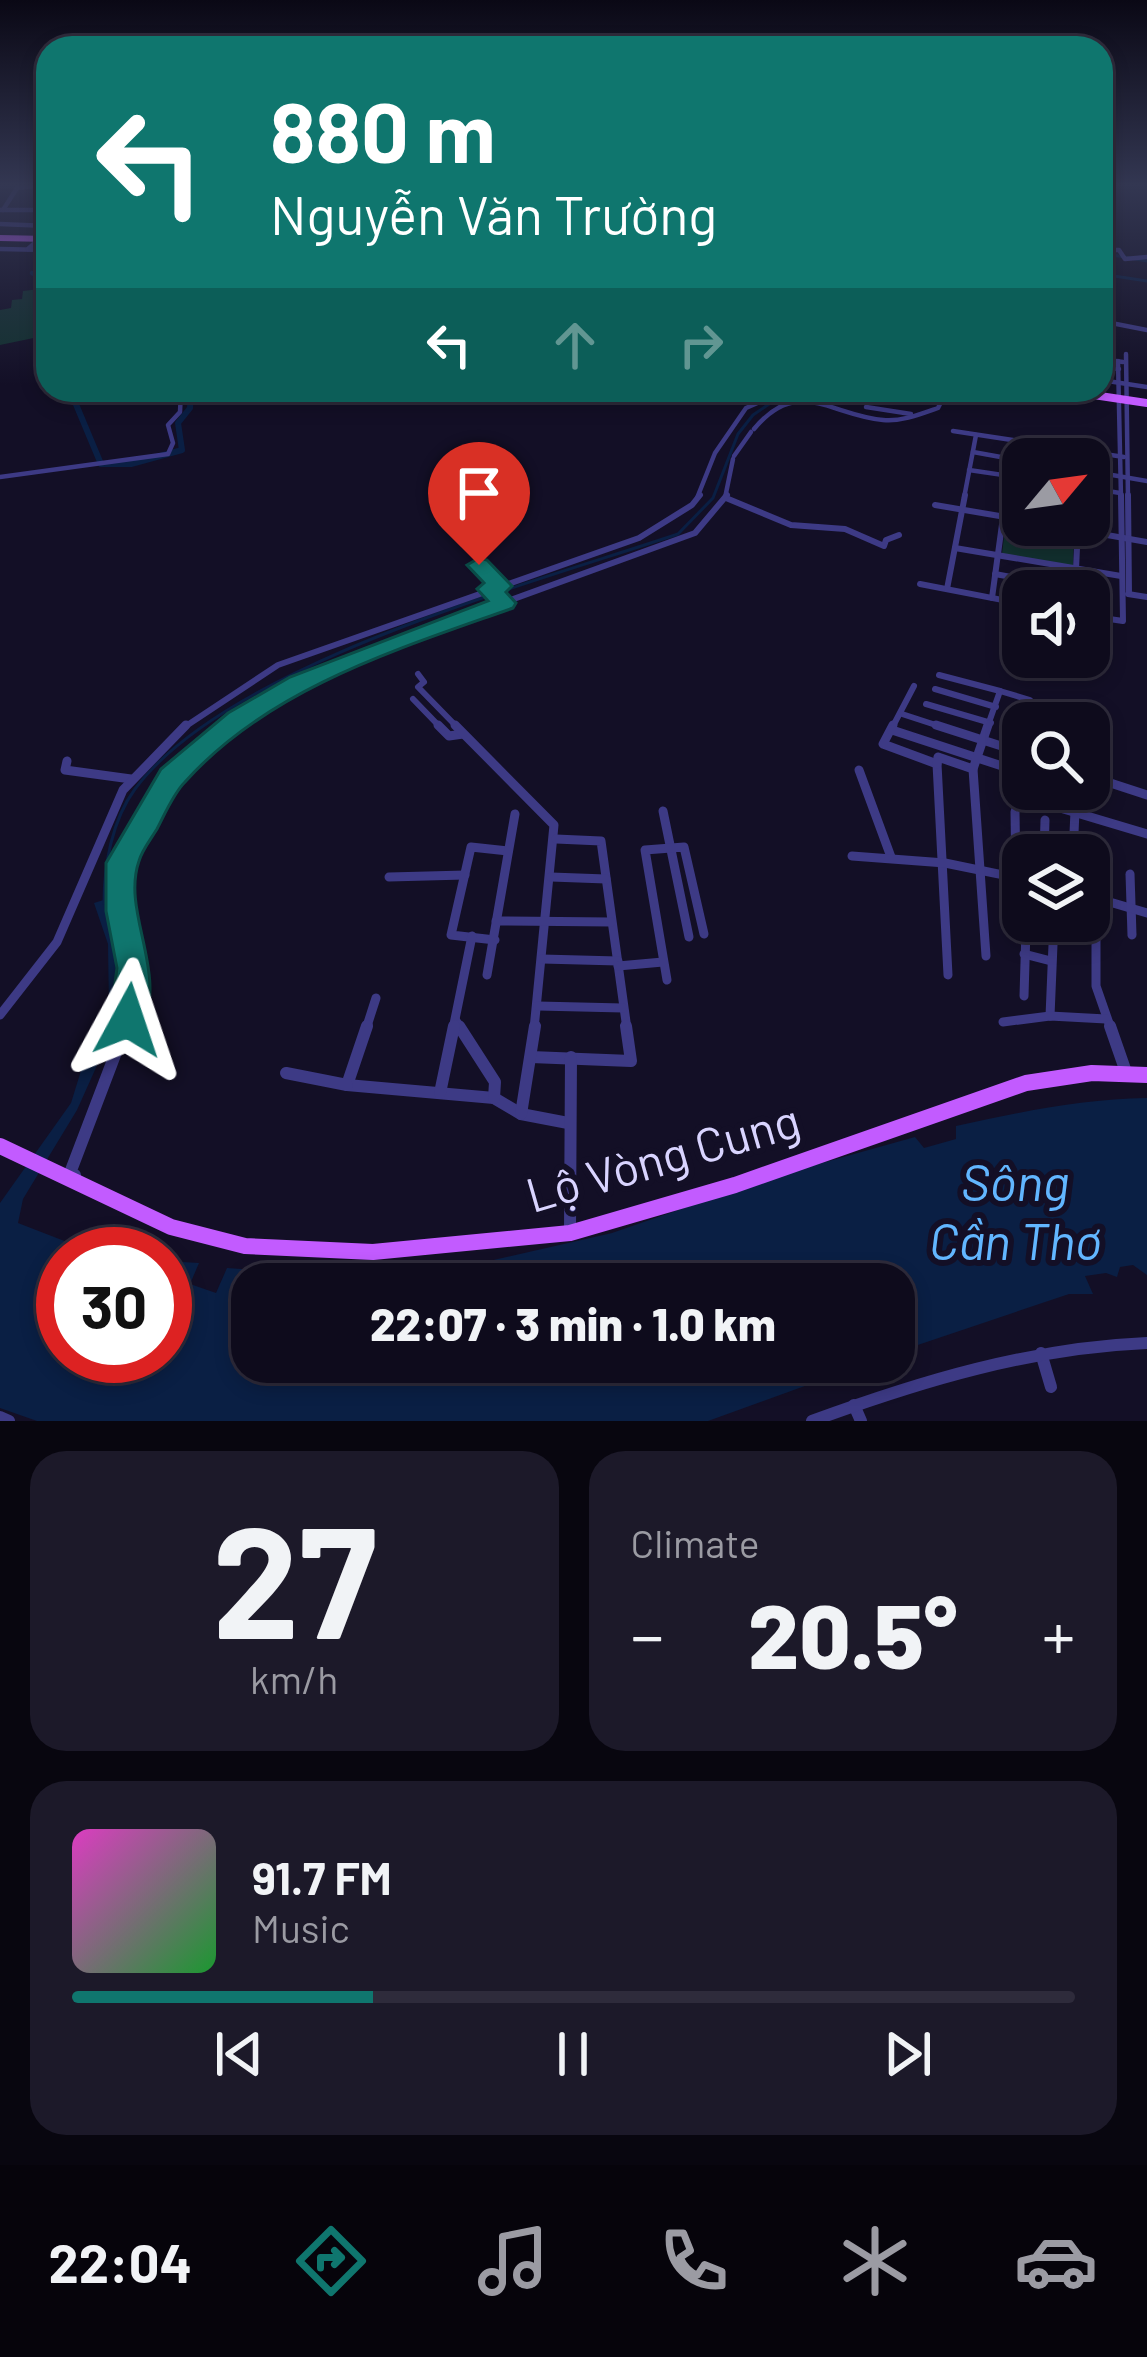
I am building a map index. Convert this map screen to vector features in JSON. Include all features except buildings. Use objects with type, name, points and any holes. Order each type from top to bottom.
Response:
[{"type":"main road","points":[[1113,395],[1147,401]]},
{"type":"main road","points":[[1113,396],[1122,397]]},
{"type":"main road","name":"Lộ Vòng Cung","points":[[192,1233],[244,1246],[373,1252],[570,1233],[735,1185],[997,1091],[1052,1078],[1147,1075]]},
{"type":"main road","name":"Lộ Vòng Cung","points":[[0,1146],[169,1227]]},
{"type":"street","points":[[1121,252],[1125,259],[1147,257]]},
{"type":"street","points":[[1113,323],[1147,329]]},
{"type":"street","points":[[1110,620],[1120,622],[1125,593],[1122,362],[1113,362]]},
{"type":"street","points":[[1113,382],[1147,387]]},
{"type":"street","points":[[0,477],[168,454],[173,443],[168,425],[180,412],[181,402]]},
{"type":"street","points":[[0,1015],[57,943],[105,825],[132,779],[189,722],[278,665],[639,538],[684,513],[704,489],[716,453],[747,411],[761,402]]},
{"type":"street","points":[[170,1227],[160,1217],[70,1173],[128,1020],[134,968],[122,911],[122,863],[172,777],[259,704],[406,638],[685,538],[726,498],[734,458],[762,416],[793,402]]},
{"type":"street","points":[[827,402],[888,420],[938,408],[941,402]]},
{"type":"street","points":[[866,407],[912,415]]},
{"type":"street","points":[[747,411],[762,416]]},
{"type":"street","points":[[953,431],[1123,457]]},
{"type":"street","points":[[946,589],[976,435]]},
{"type":"street","points":[[973,452],[1002,457]]},
{"type":"street","points":[[970,470],[1002,475]]},
{"type":"street","points":[[1110,475],[1147,481]]},
{"type":"street","points":[[1123,477],[1125,538],[1120,576],[1125,593]]},
{"type":"street","points":[[1110,491],[1120,493]]},
{"type":"street","points":[[726,498],[791,525],[844,530],[884,546],[886,540],[899,535]]},
{"type":"street","points":[[935,505],[1002,517]]},
{"type":"street","points":[[992,598],[1002,525]]},
{"type":"street","points":[[1110,534],[1147,542]]},
{"type":"street","points":[[1076,569],[1077,546]]},
{"type":"street","points":[[955,548],[1120,576]]},
{"type":"street","points":[[482,556],[479,565],[500,586]]},
{"type":"street","points":[[995,574],[1002,575]]},
{"type":"street","points":[[920,584],[1002,600]]},
{"type":"street","points":[[490,590],[504,603]]},
{"type":"street","points":[[1125,593],[1147,597]]},
{"type":"street","points":[[418,674],[424,682],[418,686],[554,825],[538,1006],[521,1114]]},
{"type":"street","points":[[939,675],[1030,700]]},
{"type":"street","points":[[914,686],[884,745],[937,764]]},
{"type":"street","points":[[935,689],[996,707]]},
{"type":"street","points":[[986,956],[973,769],[1000,691]]},
{"type":"street","points":[[413,699],[449,736],[464,734]]},
{"type":"street","points":[[926,704],[991,723]]},
{"type":"street","points":[[902,714],[1002,746]]},
{"type":"street","points":[[892,730],[1002,766]]},
{"type":"street","points":[[948,975],[938,757],[973,769]]},
{"type":"street","points":[[68,760],[65,770],[132,779]]},
{"type":"street","points":[[859,770],[891,857]]},
{"type":"street","points":[[1110,783],[1147,795]]},
{"type":"street","points":[[663,811],[689,937]]},
{"type":"street","points":[[1074,834],[1075,811],[1147,834]]},
{"type":"street","points":[[487,975],[514,814]]},
{"type":"street","points":[[1045,820],[1045,834]]},
{"type":"street","points":[[532,1057],[631,1061],[601,841],[556,838]]},
{"type":"street","points":[[495,940],[451,935],[471,847],[508,851]]},
{"type":"street","points":[[667,980],[644,850],[684,847],[704,934]]},
{"type":"street","points":[[853,856],[945,863],[1002,874]]},
{"type":"street","points":[[1130,874],[1132,935]]},
{"type":"street","points":[[389,878],[465,875]]},
{"type":"street","points":[[550,877],[606,879]]},
{"type":"street","points":[[1110,902],[1147,913]]},
{"type":"street","points":[[496,921],[611,922]]},
{"type":"street","points":[[440,1094],[472,936]]},
{"type":"street","points":[[1024,996],[1025,942]]},
{"type":"street","points":[[1050,1016],[1052,942]]},
{"type":"street","points":[[1095,942],[1096,986],[1127,1074]]},
{"type":"street","points":[[1024,954],[1051,961]]},
{"type":"street","points":[[542,959],[663,962]]},
{"type":"street","points":[[347,1085],[376,998]]},
{"type":"street","points":[[538,1006],[623,1008]]},
{"type":"street","points":[[1003,1022],[1050,1016],[1106,1019]]},
{"type":"street","points":[[456,1020],[495,1082],[494,1098]]},
{"type":"street","points":[[570,1233],[571,1057]]},
{"type":"street","points":[[286,1073],[347,1085],[494,1098],[521,1114],[568,1123]]},
{"type":"street","points":[[812,1421],[1041,1353],[1147,1343]]},
{"type":"street","points":[[1041,1353],[1051,1387]]},
{"type":"street","points":[[854,1406],[861,1421]]},
{"type":"street","points":[[0,1417],[9,1421]]},
{"type":"green space","points":[[36,289],[36,338],[0,345],[0,310],[22,299],[23,291]]},
{"type":"green space","points":[[1003,546],[1074,546],[1073,567],[1002,554]]},
{"type":"water","name":"Sông Cần Thơ","points":[[113,897],[127,966],[125,1003],[77,1110],[23,1199],[18,1223],[36,1230],[36,1383],[192,1383],[192,1285],[216,1293],[227,1268],[231,1268],[231,1383],[813,1383],[708,1421],[37,1421],[0,1408],[0,1203],[71,1103],[88,1048],[109,1009],[108,944],[94,903]]},
{"type":"water","name":"Sông Cần Thơ","points":[[1147,1098],[1147,1275],[1133,1265],[1120,1267],[1117,1277],[1106,1273],[1085,1276],[1093,1294],[1069,1294],[915,1346],[915,1263],[480,1263],[612,1233],[779,1175],[915,1137],[924,1148],[956,1139],[956,1126],[1051,1107]]},
{"type":"waterway","points":[[1113,255],[1147,261]]},
{"type":"waterway","points":[[32,273],[36,275]]},
{"type":"waterway","points":[[1113,276],[1147,281]]},
{"type":"waterway","points":[[75,402],[101,464],[131,464],[182,450],[178,423],[190,402]]},
{"type":"waterway","points":[[104,903],[108,858],[120,815],[135,789],[179,744],[238,703],[386,633],[678,534],[713,498],[738,434],[772,402]]},
{"type":"route","points":[[128,1020],[134,968],[122,911],[122,863],[172,777],[237,719],[299,683],[504,603],[489,589],[500,586],[479,565]]}]
